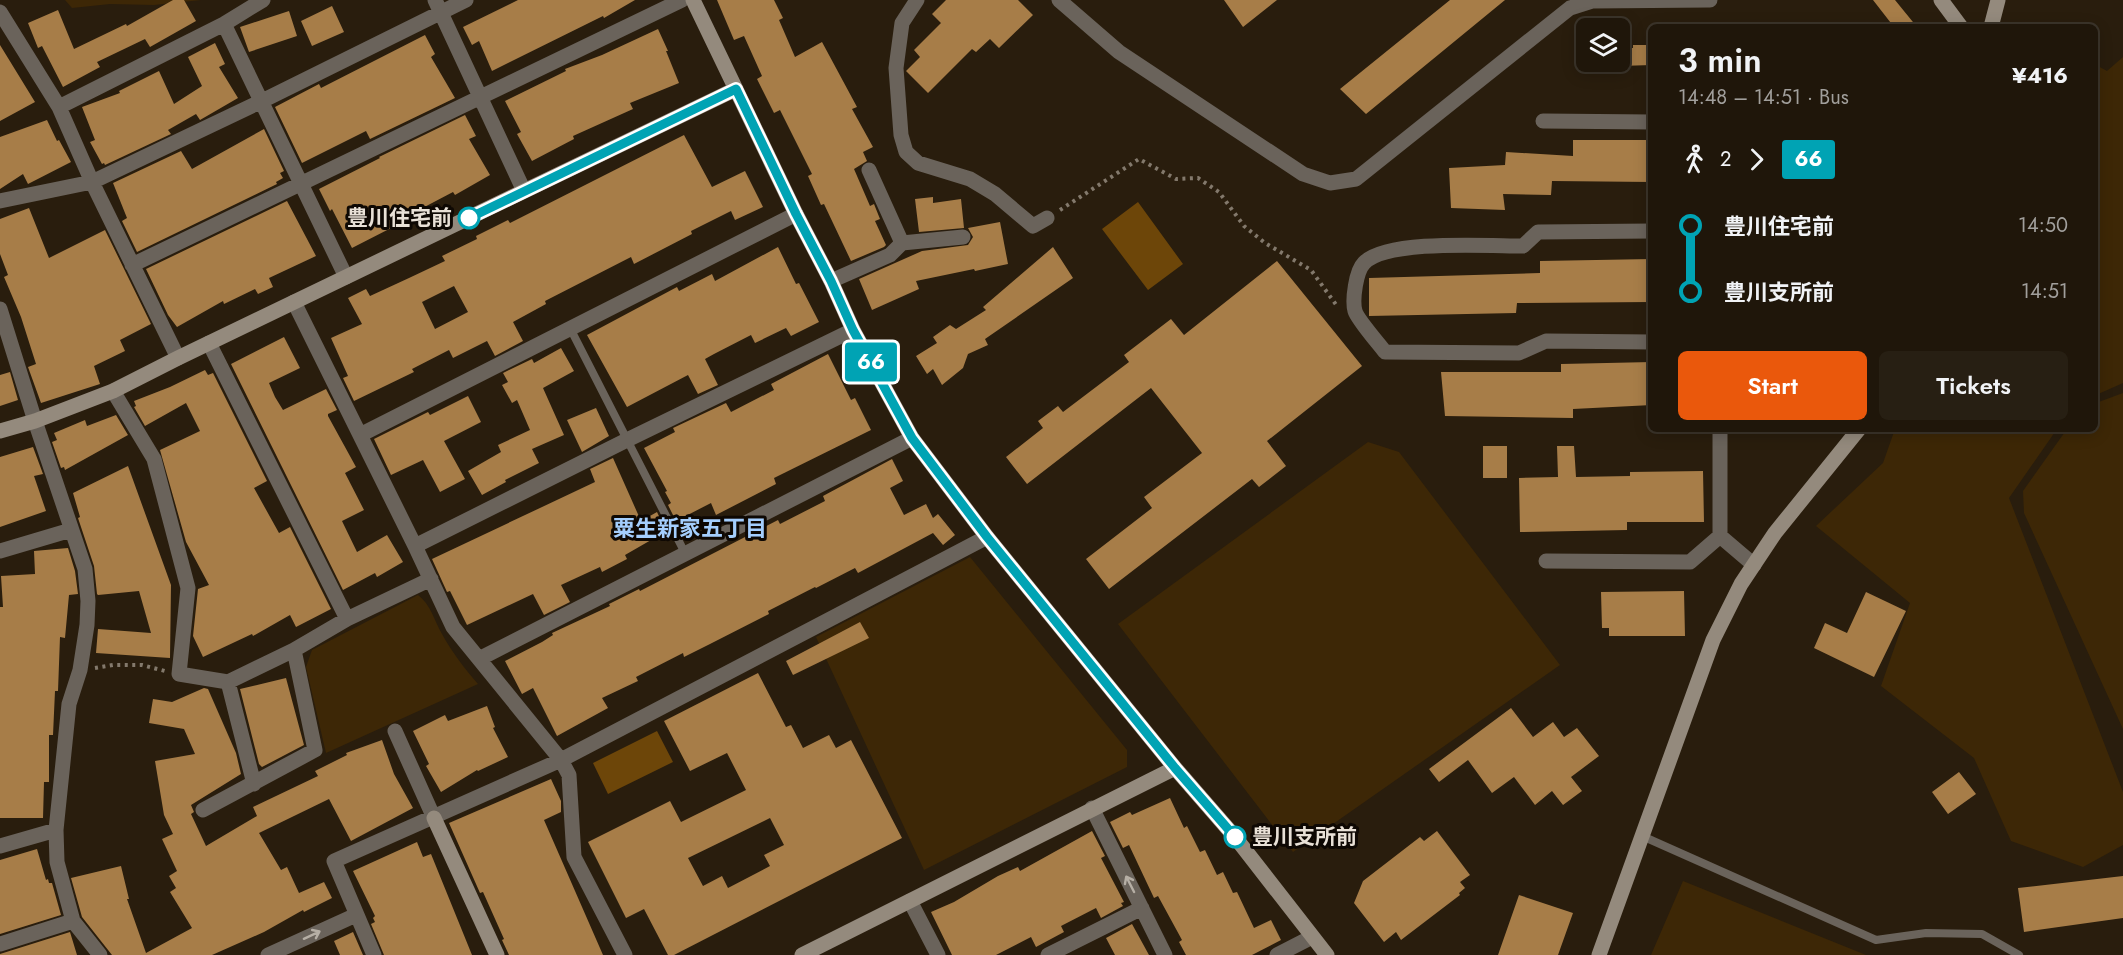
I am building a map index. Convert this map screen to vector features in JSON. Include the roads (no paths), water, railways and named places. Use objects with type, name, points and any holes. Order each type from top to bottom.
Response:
[{"type":"street","points":[[58,108],[224,24],[263,0]]},
{"type":"street","points":[[0,201],[92,182],[262,101],[438,6],[466,0]]},
{"type":"street","points":[[132,265],[682,0]]},
{"type":"street","points":[[693,0],[853,330],[912,438],[987,537],[1175,768],[1235,837],[1327,955]]},
{"type":"street","points":[[917,0],[902,23],[896,68],[900,135],[906,152],[918,164],[970,179],[995,194],[1033,226],[1047,219]]},
{"type":"street","points":[[1059,0],[1119,51],[1303,174],[1329,183],[1356,179],[1570,8],[1592,1],[1710,0]]},
{"type":"street","points":[[1941,0],[1959,24]]},
{"type":"street","points":[[1992,24],[1998,0]]},
{"type":"street","points":[[438,6],[524,191]]},
{"type":"street","points":[[0,12],[58,108],[178,358]]},
{"type":"street","points":[[224,24],[346,277]]},
{"type":"street","points":[[0,431],[35,421],[113,391],[736,89]]},
{"type":"street","points":[[1543,121],[1648,122]]},
{"type":"street","points":[[869,170],[902,243]]},
{"type":"street","points":[[360,435],[796,214]]},
{"type":"street","points":[[1648,231],[1538,232],[1523,246],[1403,248],[1380,253],[1364,263],[1356,281],[1355,312],[1385,352],[1519,352],[1546,341],[1648,342]]},
{"type":"street","points":[[831,281],[890,255],[902,243],[963,237]]},
{"type":"street","points":[[294,302],[453,627],[561,760],[569,775],[574,857],[625,955]]},
{"type":"street","points":[[0,309],[85,569],[88,600],[87,625],[80,670],[69,704],[56,830],[57,862],[73,921],[100,955]]},
{"type":"street","points":[[415,546],[853,330]]},
{"type":"street","points":[[209,343],[347,619]]},
{"type":"street","points":[[113,391],[154,459],[188,588],[179,674],[228,682],[294,650],[347,619],[431,579]]},
{"type":"street","points":[[1546,561],[1690,562],[1720,536],[1720,432]]},
{"type":"street","points":[[1599,955],[1713,640],[1741,584],[1775,533],[1857,432]]},
{"type":"street","points":[[479,659],[912,438]]},
{"type":"street","points":[[0,551],[71,530]]},
{"type":"street","points":[[1720,536],[1754,565]]},
{"type":"street","points":[[374,955],[334,861],[561,760],[987,537]]},
{"type":"street","points":[[203,810],[315,750],[294,650]]},
{"type":"street","points":[[228,682],[254,784]]},
{"type":"street","points":[[395,731],[497,955]]},
{"type":"street","points":[[801,955],[1175,768]]},
{"type":"street","points":[[1092,808],[1166,955]]},
{"type":"street","points":[[0,846],[56,830]]},
{"type":"street","points":[[910,901],[938,955]]},
{"type":"street","points":[[1048,955],[1142,908]]},
{"type":"street","points":[[268,955],[356,915]]},
{"type":"street","points":[[0,944],[73,921]]},
{"type":"street","points":[[1276,955],[1312,937]]},
{"type":"lane","points":[[570,328],[686,555]]},
{"type":"lane","points":[[1642,836],[1876,940],[1926,933],[1982,934],[2019,955]]},
{"type":"place","name":"豊川住宅前","points":[[469,218]]},
{"type":"place","name":"豊川支所前","points":[[1235,837]]},
{"type":"district","name":"粟生新家五丁目","points":[[690,528]]}]
